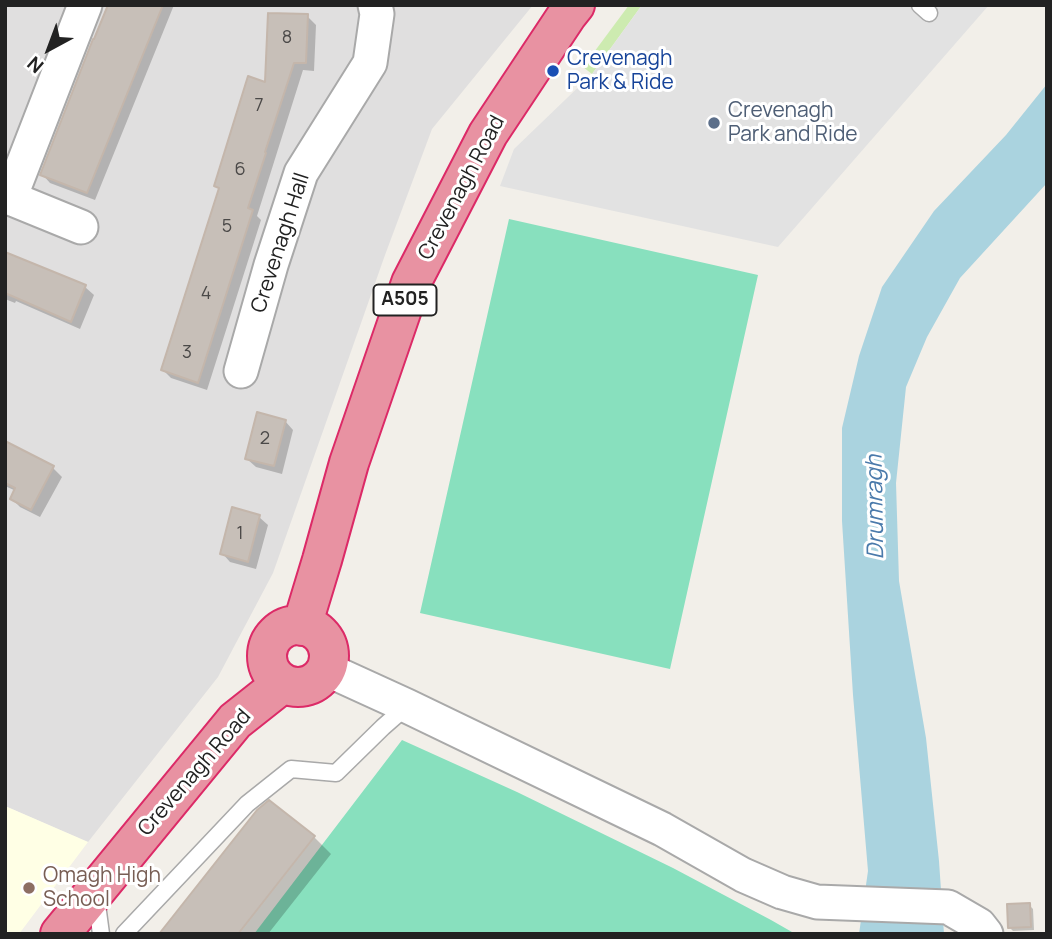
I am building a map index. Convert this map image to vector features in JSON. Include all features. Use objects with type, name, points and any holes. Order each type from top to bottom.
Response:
[{"type":"highway","name":"Crevenagh Road","points":[[302,626],[349,463],[411,283],[488,134],[565,9]]},
{"type":"highway","points":[[302,626],[319,634],[325,642],[328,660],[326,670],[320,678],[312,684],[292,687],[275,676],[267,657],[269,646],[281,630],[302,626]]},
{"type":"highway","name":"Crevenagh Road","points":[[60,934],[235,720],[283,683]]},
{"type":"street","points":[[81,227],[8,197],[85,5]]},
{"type":"street","name":"Crevenagh Hall","points":[[241,371],[301,173],[370,63],[377,14],[375,5]]},
{"type":"street","points":[[326,670],[663,829],[743,875],[782,891],[817,902],[948,907],[979,925],[986,934]]},
{"type":"lane","points":[[124,934],[247,804],[291,769],[336,773],[407,706]]},
{"type":"lane","points":[[95,891],[101,934]]},
{"type":"shaded area","points":[[5,5],[533,5],[432,129],[273,573],[218,677],[88,842],[5,806]]},
{"type":"shaded area","name":"Crevenagh Park and Ride","points":[[642,5],[989,5],[778,247],[500,186],[514,149],[592,74]]},
{"type":"shaded area","name":"Omagh High School","points":[[5,806],[88,842],[19,934],[5,934]]},
{"type":"green space","points":[[629,5],[642,5],[592,74],[583,67]]},
{"type":"green space","points":[[509,219],[758,275],[670,669],[420,613]]},
{"type":"green space","points":[[402,740],[673,868],[792,934],[254,934]]},
{"type":"water","name":"Drumragh","points":[[1047,84],[1047,183],[960,278],[927,337],[906,387],[896,483],[899,581],[926,738],[944,934],[859,934],[868,871],[842,521],[842,428],[859,356],[882,287],[934,211],[1006,135]]},
{"type":"building","points":[[108,5],[163,5],[87,193],[40,175]]},
{"type":"building","points":[[268,13],[308,14],[306,63],[294,63],[248,208],[253,210],[198,383],[161,370],[219,188],[214,186],[248,76],[265,82]]},
{"type":"building","points":[[5,252],[86,285],[71,322],[5,293]]},
{"type":"building","points":[[257,412],[286,420],[274,466],[245,459]]},
{"type":"building","points":[[5,441],[54,466],[31,510],[10,499],[15,488],[5,483]]},
{"type":"building","points":[[232,507],[260,515],[248,562],[220,554]]},
{"type":"building","points":[[269,800],[315,836],[238,934],[159,934],[257,810]]},
{"type":"building","points":[[1030,903],[1031,927],[1008,928],[1007,904]]},
{"type":"place","name":"Crevenagh Park & Ride","points":[[553,71]]},
{"type":"place","name":"Crevenagh Park and Ride","points":[[714,123]]},
{"type":"place","name":"Omagh High School","points":[[29,888]]}]
